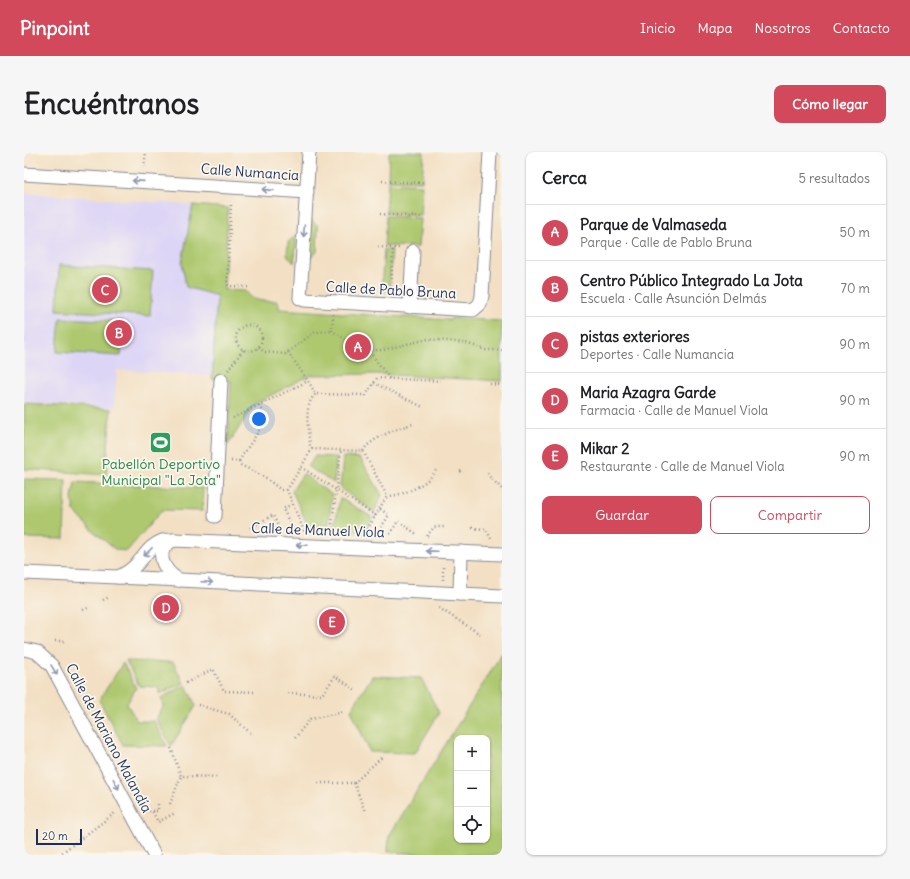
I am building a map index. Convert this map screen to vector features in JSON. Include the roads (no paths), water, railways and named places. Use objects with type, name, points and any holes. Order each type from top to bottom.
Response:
[{"type":"street","points":[[307,192],[309,152]]},
{"type":"street","name":"Calle de Pablo Bruna","points":[[307,192],[300,297],[304,300],[473,310],[480,304],[490,152]]},
{"type":"street","name":"Calle Numancia","points":[[24,174],[307,192]]},
{"type":"street","points":[[410,307],[413,251]]},
{"type":"street","points":[[215,516],[221,380]]},
{"type":"street","points":[[174,540],[170,541],[164,548],[162,558],[166,570],[179,580]]},
{"type":"street","name":"Calle de Manuel Viola","points":[[118,577],[126,574],[133,568],[147,551],[155,545],[162,541],[174,540],[502,554]]},
{"type":"street","points":[[460,594],[461,552]]},
{"type":"street","points":[[24,573],[502,596]]},
{"type":"street","name":"Calle de Mariano Malandía","points":[[24,649],[37,652],[52,666],[154,855]]},
{"type":"place","name":"pistas exteriores","points":[[105,290]]},
{"type":"place","name":"Centro Público Integrado La Jota","points":[[119,333]]},
{"type":"place","name":"Parque de Valmaseda","points":[[358,347]]},
{"type":"place","name":"Pabellón Deportivo Municipal \"La Jota\"","points":[[161,442]]},
{"type":"place","name":"Maria Azagra Garde","points":[[166,608]]},
{"type":"place","name":"Mikar 2","points":[[332,622]]}]
